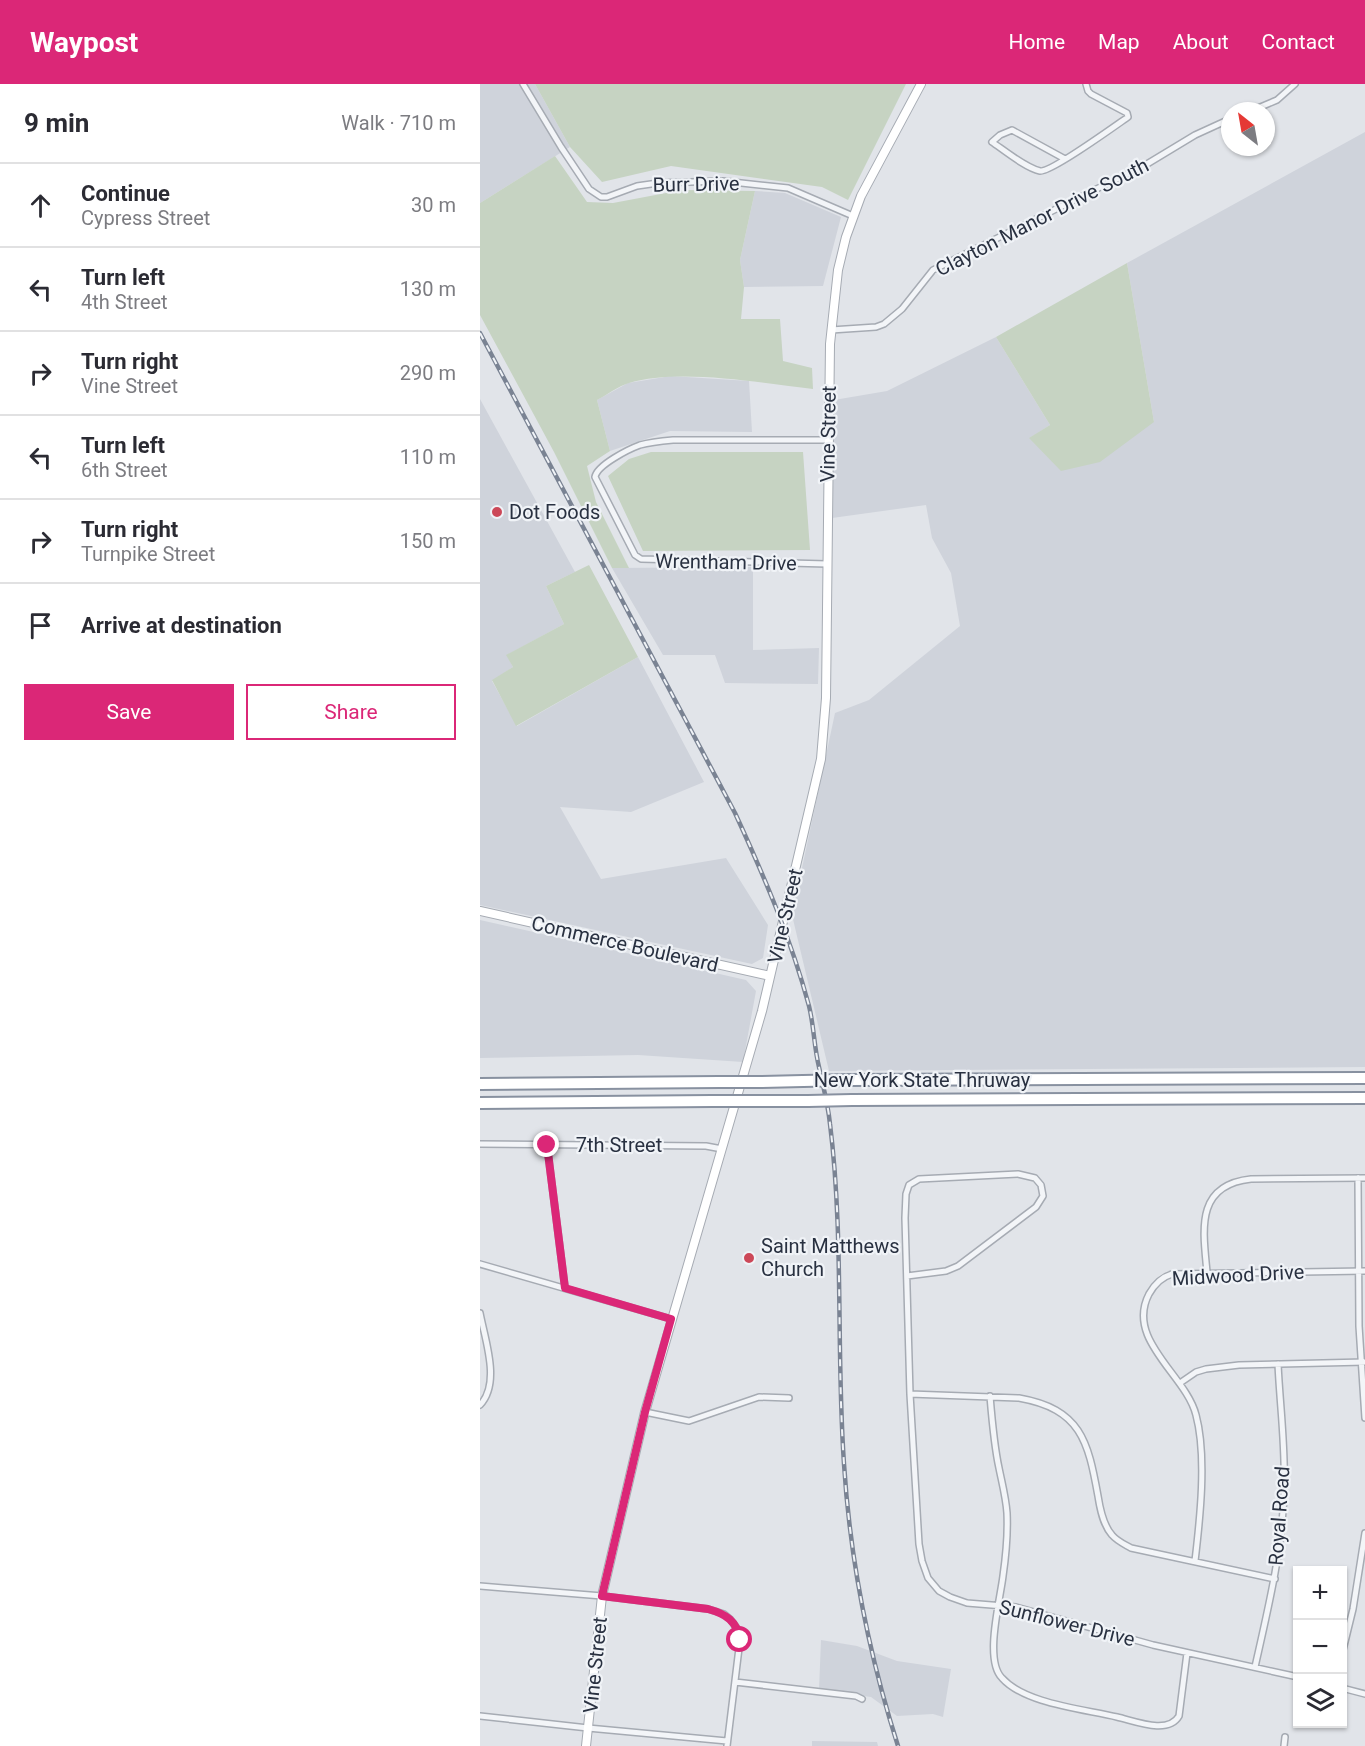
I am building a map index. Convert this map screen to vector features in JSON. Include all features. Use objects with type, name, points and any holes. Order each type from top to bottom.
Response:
[{"type":"highway","name":"New York State Thruway","points":[[480,1084],[1365,1078]]},
{"type":"highway","name":"New York State Thruway","points":[[480,1103],[1365,1098]]},
{"type":"street","name":"Burr Drive","points":[[523,84],[589,189],[601,197],[637,186],[658,183],[723,181],[788,189],[853,216]]},
{"type":"street","name":"Vine Street","points":[[586,1746],[602,1596],[645,1412],[770,976],[821,759],[826,698],[831,330],[838,270],[861,196],[921,84]]},
{"type":"street","points":[[1065,159],[1012,130],[1000,135],[992,142],[1032,168],[1042,171],[1049,170],[1128,117],[1127,113],[1091,94],[1086,84]]},
{"type":"street","points":[[1272,102],[1295,84]]},
{"type":"street","name":"Clayton Manor Drive South","points":[[831,330],[876,327],[884,324],[902,309],[933,270],[1147,164],[1195,135],[1221,123]]},
{"type":"street","name":"Wrentham Drive","points":[[827,564],[641,560],[635,555],[595,477],[600,467],[633,448],[653,442],[828,440]]},
{"type":"street","name":"Commerce Boulevard","points":[[480,911],[770,976]]},
{"type":"street","name":"7th Street","points":[[480,1144],[706,1146],[722,1149]]},
{"type":"street","points":[[547,1145],[565,1288]]},
{"type":"street","name":"Sunflower Drive","points":[[907,1276],[946,1271],[970,1258],[1036,1207],[1043,1196],[1041,1185],[1035,1178],[1018,1174],[937,1178],[915,1181],[909,1185],[906,1194],[907,1276],[910,1395],[919,1544],[928,1578],[939,1591],[967,1603],[1016,1606],[1153,1645],[1293,1676]]},
{"type":"street","points":[[1358,1178],[1365,1418]]},
{"type":"street","points":[[1207,1272],[1203,1240],[1204,1215],[1208,1204],[1217,1192],[1232,1183],[1242,1180],[1365,1178]]},
{"type":"street","points":[[480,1264],[671,1319]]},
{"type":"street","name":"Midwood Drive","points":[[1195,1561],[1202,1482],[1196,1415],[1191,1400],[1154,1349],[1146,1332],[1143,1316],[1146,1301],[1160,1280],[1168,1276],[1207,1272],[1362,1271]]},
{"type":"street","points":[[480,1313],[491,1373],[490,1389],[480,1405]]},
{"type":"street","points":[[1180,1383],[1196,1372],[1239,1365],[1363,1362]]},
{"type":"street","name":"Royal Road","points":[[1255,1667],[1275,1579],[1284,1491],[1278,1364]]},
{"type":"street","points":[[910,1395],[1019,1398],[1037,1401],[1059,1412],[1073,1424],[1086,1444],[1103,1520],[1110,1533],[1119,1542],[1131,1548],[1275,1579]]},
{"type":"street","points":[[990,1396],[994,1436],[1007,1512],[1007,1545],[994,1653],[998,1673],[1011,1687],[1046,1701],[1134,1721],[1168,1726],[1179,1716],[1187,1653]]},
{"type":"street","points":[[645,1412],[689,1421],[759,1397],[789,1398]]},
{"type":"street","points":[[1347,1632],[1365,1533]]},
{"type":"street","points":[[480,1586],[699,1607],[724,1614],[739,1631],[740,1640],[727,1743],[480,1716]]},
{"type":"street","points":[[735,1682],[856,1696],[862,1699]]},
{"type":"street","points":[[1347,1689],[1365,1694]]},
{"type":"street","points":[[1284,1746],[1285,1737]]},
{"type":"shaded area","points":[[480,84],[535,84],[570,147],[480,203]]},
{"type":"shaded area","points":[[1365,132],[1365,1067],[829,1071],[792,915],[835,713],[869,700],[960,626],[951,573],[932,538],[926,505],[832,518],[834,400],[887,391],[996,337],[1050,425],[1030,438],[1154,422],[1127,263]]},
{"type":"shaded area","points":[[755,191],[785,193],[841,217],[823,286],[744,287],[740,260]]},
{"type":"shaded area","points":[[671,376],[749,381],[752,432],[670,431],[610,451],[597,400],[628,383]]},
{"type":"shaded area","points":[[480,399],[575,572],[546,586],[564,624],[507,655],[513,667],[492,681],[517,726],[638,657],[704,782],[631,812],[560,807],[601,879],[726,858],[768,925],[763,958],[752,964],[480,905]]},
{"type":"shaded area","points":[[753,567],[753,650],[819,648],[818,684],[725,683],[715,655],[663,655],[612,568]]},
{"type":"shaded area","points":[[480,920],[746,980],[756,991],[743,1062],[638,1055],[480,1058]]},
{"type":"shaded area","points":[[821,1640],[857,1646],[897,1661],[951,1669],[943,1717],[933,1714],[897,1716],[871,1697],[819,1690]]},
{"type":"shaded area","points":[[812,1741],[877,1742],[878,1746],[812,1746]]},
{"type":"green space","points":[[535,84],[906,84],[848,200],[822,187],[671,166],[602,182],[570,147]]},
{"type":"green space","points":[[555,156],[587,202],[613,203],[682,190],[755,191],[740,260],[744,287],[741,319],[780,319],[783,361],[812,368],[813,389],[720,378],[672,377],[629,383],[597,400],[610,451],[587,466],[596,502],[629,568],[612,568],[554,452],[480,315],[480,203]]},
{"type":"green space","points":[[1127,263],[1154,422],[1100,462],[1061,471],[1029,438],[1050,425],[996,337]]},
{"type":"green space","points":[[651,452],[803,452],[810,550],[643,551],[608,476],[629,459]]},
{"type":"green space","points":[[589,565],[638,657],[516,726],[492,680],[513,667],[506,655],[564,624],[546,586]]},
{"type":"railway","points":[[480,333],[735,813],[776,908],[802,981],[811,1014],[817,1059],[828,1109],[834,1166],[837,1208],[840,1379],[844,1464],[851,1535],[870,1642],[898,1746]]},
{"type":"place","name":"Dot Foods","points":[[497,512]]},
{"type":"place","name":"Saint Matthews Church","points":[[749,1258]]},
{"type":"route","points":[[547,1145],[565,1288],[671,1319],[645,1412],[602,1596],[699,1607],[724,1614],[736,1625],[740,1640]]}]
